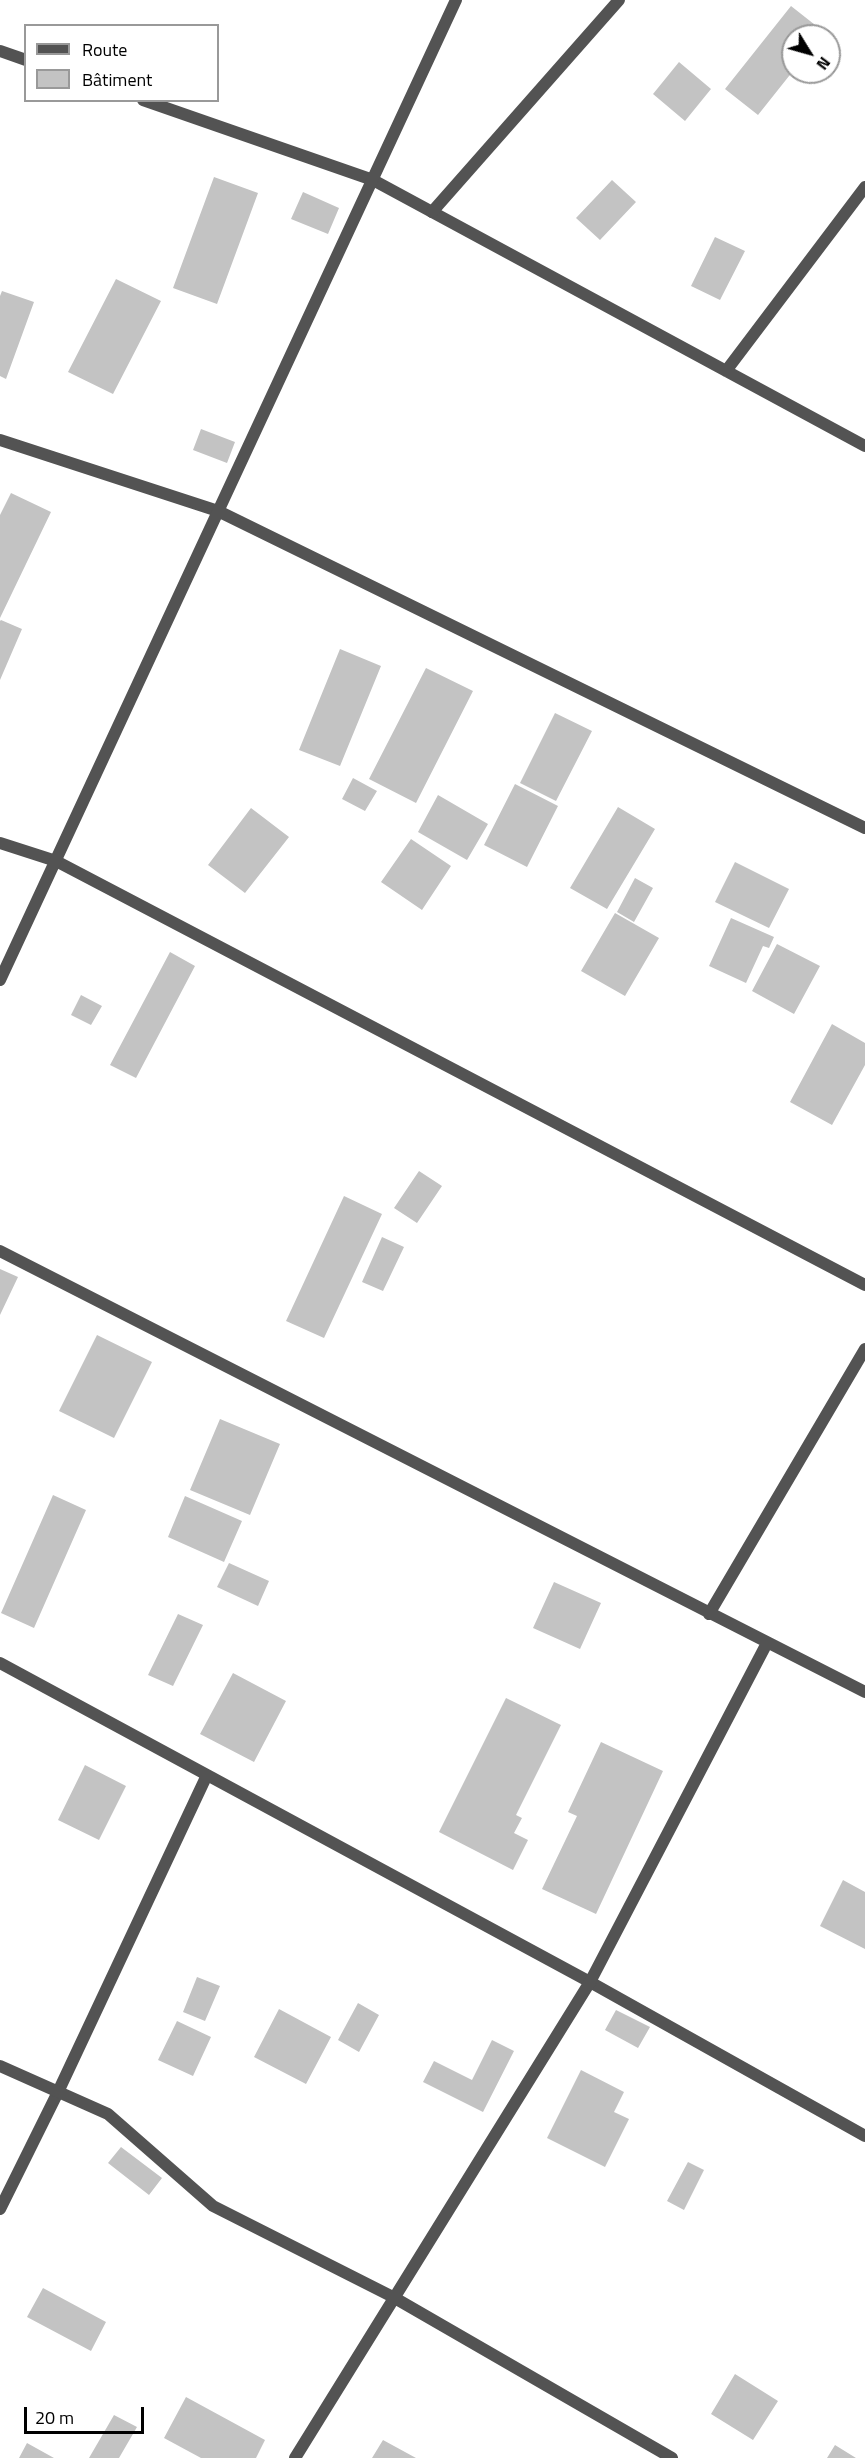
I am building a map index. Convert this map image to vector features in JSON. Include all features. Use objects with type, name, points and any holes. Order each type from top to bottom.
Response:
[{"type":"street","points":[[0,980],[456,0]]},
{"type":"street","points":[[432,212],[619,0]]},
{"type":"street","points":[[0,51],[24,59]]},
{"type":"street","points":[[149,102],[373,180],[865,446]]},
{"type":"street","points":[[726,371],[865,187]]},
{"type":"street","points":[[0,440],[218,511],[865,828]]},
{"type":"street","points":[[0,843],[56,861],[865,1285]]},
{"type":"street","points":[[0,1251],[865,1692]]},
{"type":"street","points":[[709,1614],[865,1349]]},
{"type":"street","points":[[295,2458],[590,1982],[767,1642]]},
{"type":"street","points":[[0,1663],[590,1982],[865,2136]]},
{"type":"street","points":[[0,2209],[58,2092],[207,1775]]},
{"type":"street","points":[[0,2066],[108,2114],[213,2206],[393,2297],[672,2458]]},
{"type":"building","points":[[791,6],[814,24],[781,24],[783,84],[758,115],[725,89]]},
{"type":"building","points":[[679,62],[711,89],[685,121],[653,94]]},
{"type":"building","points":[[214,177],[258,193],[217,304],[173,288]]},
{"type":"building","points":[[612,180],[636,202],[600,240],[576,218]]},
{"type":"building","points":[[303,192],[339,208],[328,234],[291,219]]},
{"type":"building","points":[[715,237],[745,251],[720,300],[691,286]]},
{"type":"building","points":[[116,279],[161,301],[113,394],[68,372]]},
{"type":"building","points":[[2,291],[34,302],[6,379],[0,376],[0,296]]},
{"type":"building","points":[[201,429],[235,442],[227,463],[193,450]]},
{"type":"building","points":[[11,493],[51,512],[0,618],[0,515]]},
{"type":"building","points":[[0,621],[22,629],[0,680]]},
{"type":"building","points":[[340,649],[381,666],[340,766],[299,750]]},
{"type":"building","points":[[426,668],[473,691],[416,803],[369,779]]},
{"type":"building","points":[[555,713],[592,731],[556,801],[520,783]]},
{"type":"building","points":[[353,778],[377,791],[365,811],[342,799]]},
{"type":"building","points":[[515,784],[558,806],[527,867],[484,845]]},
{"type":"building","points":[[438,795],[488,824],[467,860],[418,832]]},
{"type":"building","points":[[618,807],[655,829],[607,909],[570,888]]},
{"type":"building","points":[[251,808],[289,837],[245,893],[208,865]]},
{"type":"building","points":[[411,839],[451,866],[422,910],[381,882]]},
{"type":"building","points":[[735,862],[789,889],[769,928],[715,902]]},
{"type":"building","points":[[635,878],[653,888],[634,922],[617,912]]},
{"type":"building","points":[[615,913],[659,938],[625,996],[581,971]]},
{"type":"building","points":[[731,918],[774,937],[769,948],[763,946],[746,983],[709,966]]},
{"type":"building","points":[[777,944],[820,966],[794,1014],[752,991]]},
{"type":"building","points":[[170,952],[195,966],[136,1078],[110,1065]]},
{"type":"building","points":[[81,995],[102,1006],[91,1025],[71,1015]]},
{"type":"building","points":[[832,1024],[865,1043],[865,1065],[832,1125],[790,1102]]},
{"type":"building","points":[[419,1171],[442,1186],[417,1223],[394,1208]]},
{"type":"building","points":[[344,1196],[382,1214],[324,1338],[286,1321]]},
{"type":"building","points":[[382,1237],[404,1247],[383,1291],[362,1282]]},
{"type":"building","points":[[0,1269],[18,1277],[0,1315]]},
{"type":"building","points":[[97,1335],[152,1362],[114,1438],[59,1411]]},
{"type":"building","points":[[220,1419],[280,1444],[250,1515],[190,1490]]},
{"type":"building","points":[[53,1495],[86,1510],[34,1628],[1,1613]]},
{"type":"building","points":[[185,1496],[242,1521],[224,1562],[168,1537]]},
{"type":"building","points":[[229,1563],[269,1581],[258,1606],[217,1587]]},
{"type":"building","points":[[554,1582],[601,1603],[580,1649],[533,1628]]},
{"type":"building","points":[[178,1614],[203,1625],[173,1686],[148,1675]]},
{"type":"building","points":[[233,1673],[286,1701],[254,1762],[200,1734]]},
{"type":"building","points":[[506,1698],[561,1725],[516,1815],[522,1818],[514,1833],[528,1840],[513,1870],[439,1832]]},
{"type":"building","points":[[601,1742],[663,1771],[596,1914],[542,1889],[577,1816],[568,1812]]},
{"type":"building","points":[[85,1765],[126,1786],[99,1840],[58,1820]]},
{"type":"building","points":[[843,1880],[865,1892],[865,1949],[820,1926]]},
{"type":"building","points":[[197,1977],[220,1986],[205,2021],[183,2012]]},
{"type":"building","points":[[358,2003],[379,2015],[359,2052],[338,2040]]},
{"type":"building","points":[[279,2009],[331,2037],[306,2084],[254,2057]]},
{"type":"building","points":[[616,2010],[650,2027],[638,2048],[605,2030]]},
{"type":"building","points":[[177,2021],[211,2037],[193,2076],[158,2060]]},
{"type":"building","points":[[492,2040],[514,2051],[483,2112],[423,2082],[434,2061],[472,2080]]},
{"type":"building","points":[[581,2070],[624,2092],[614,2112],[629,2119],[605,2167],[547,2138]]},
{"type":"building","points":[[121,2147],[162,2178],[149,2195],[108,2163]]},
{"type":"building","points":[[688,2162],[704,2170],[684,2210],[667,2201]]},
{"type":"building","points":[[43,2288],[106,2322],[91,2351],[27,2317]]},
{"type":"building","points":[[735,2374],[778,2401],[753,2440],[711,2414]]},
{"type":"building","points":[[186,2397],[265,2440],[256,2458],[201,2458],[164,2438]]},
{"type":"building","points":[[114,2415],[137,2427],[119,2458],[89,2458]]},
{"type":"building","points":[[383,2440],[416,2458],[372,2458]]},
{"type":"building","points":[[27,2443],[54,2458],[19,2458]]},
{"type":"building","points":[[835,2445],[856,2458],[827,2458]]}]
